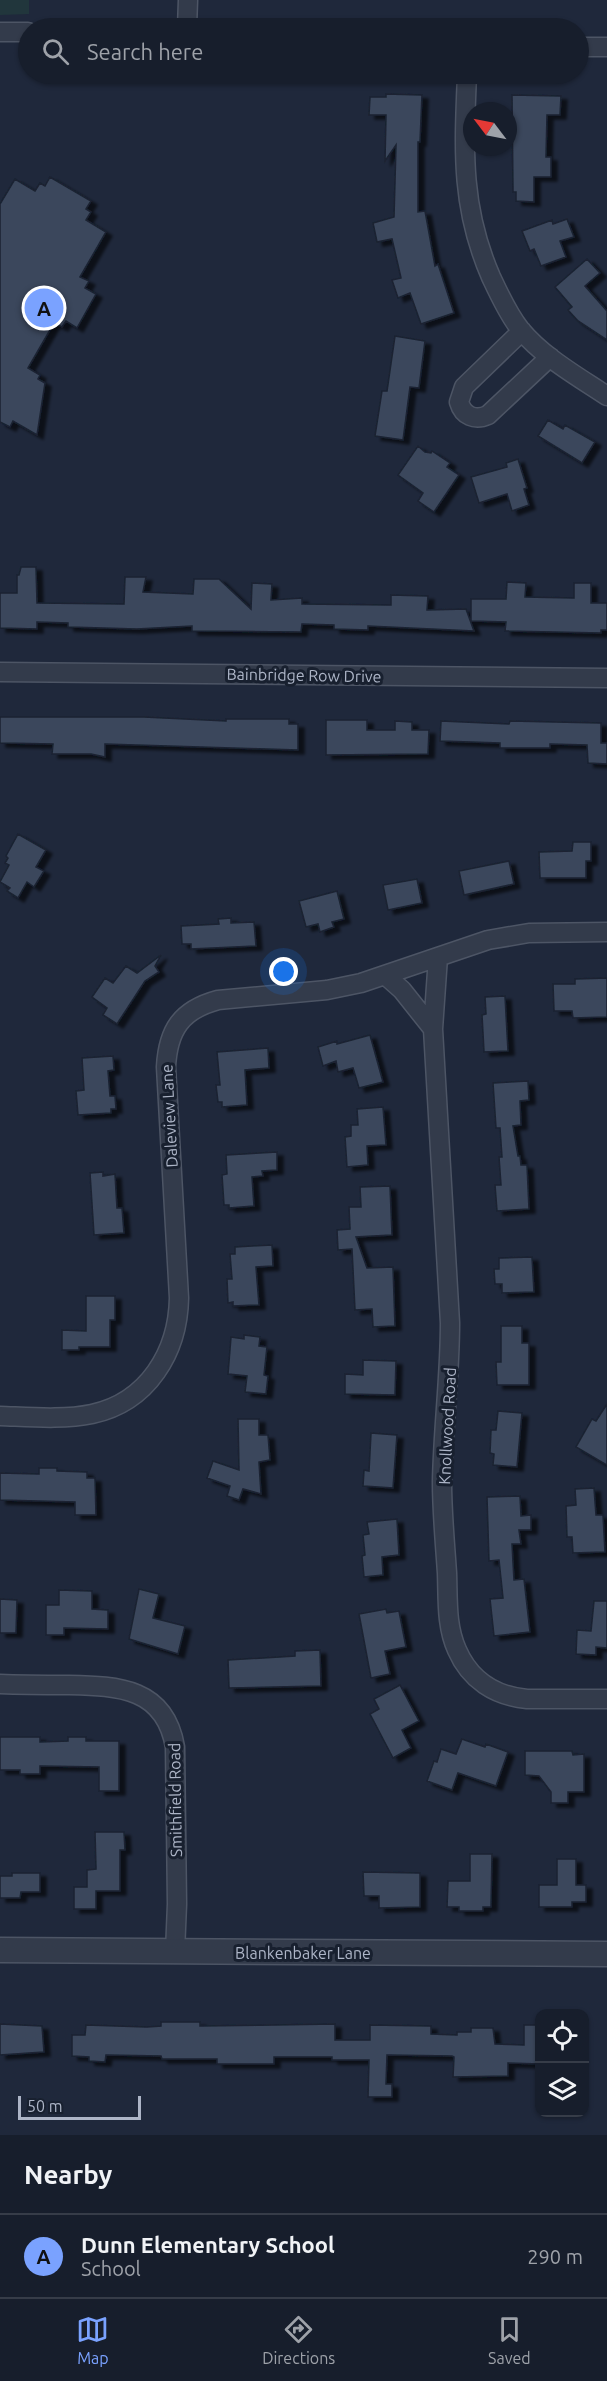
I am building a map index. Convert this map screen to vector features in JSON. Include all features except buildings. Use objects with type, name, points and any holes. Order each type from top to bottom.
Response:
[{"type":"street","points":[[187,18],[188,0]]},
{"type":"street","points":[[0,32],[18,32]]},
{"type":"street","points":[[589,47],[607,47]]},
{"type":"street","points":[[467,84],[464,146],[466,191],[479,249],[497,290],[522,331],[550,357],[607,396]]},
{"type":"street","points":[[522,331],[464,387],[459,402],[464,413],[476,418],[488,416],[550,357]]},
{"type":"street","name":"Bainbridge Row Drive","points":[[0,672],[607,678]]},
{"type":"street","name":"Daleview Lane","points":[[0,1416],[69,1417],[112,1408],[131,1397],[148,1383],[169,1351],[177,1325],[178,1298],[166,1067],[171,1038],[183,1019],[203,1004],[218,1000],[327,990],[361,983],[488,940],[530,933],[607,932]]},
{"type":"street","name":"Knollwood Road","points":[[438,957],[433,1029],[450,1323],[450,1365],[442,1484],[452,1639],[471,1673],[483,1684],[504,1695],[527,1699],[607,1699]]},
{"type":"street","points":[[385,975],[402,990],[433,1029]]},
{"type":"street","name":"Smithfield Road","points":[[0,1684],[118,1687],[145,1698],[161,1712],[173,1735],[175,1747],[177,1904],[175,1952]]},
{"type":"street","name":"Blankenbaker Lane","points":[[0,1950],[607,1954]]},
{"type":"green space","points":[[0,0],[29,0],[29,14],[0,15]]},
{"type":"place","name":"Dunn Elementary School","points":[[44,308]]}]
